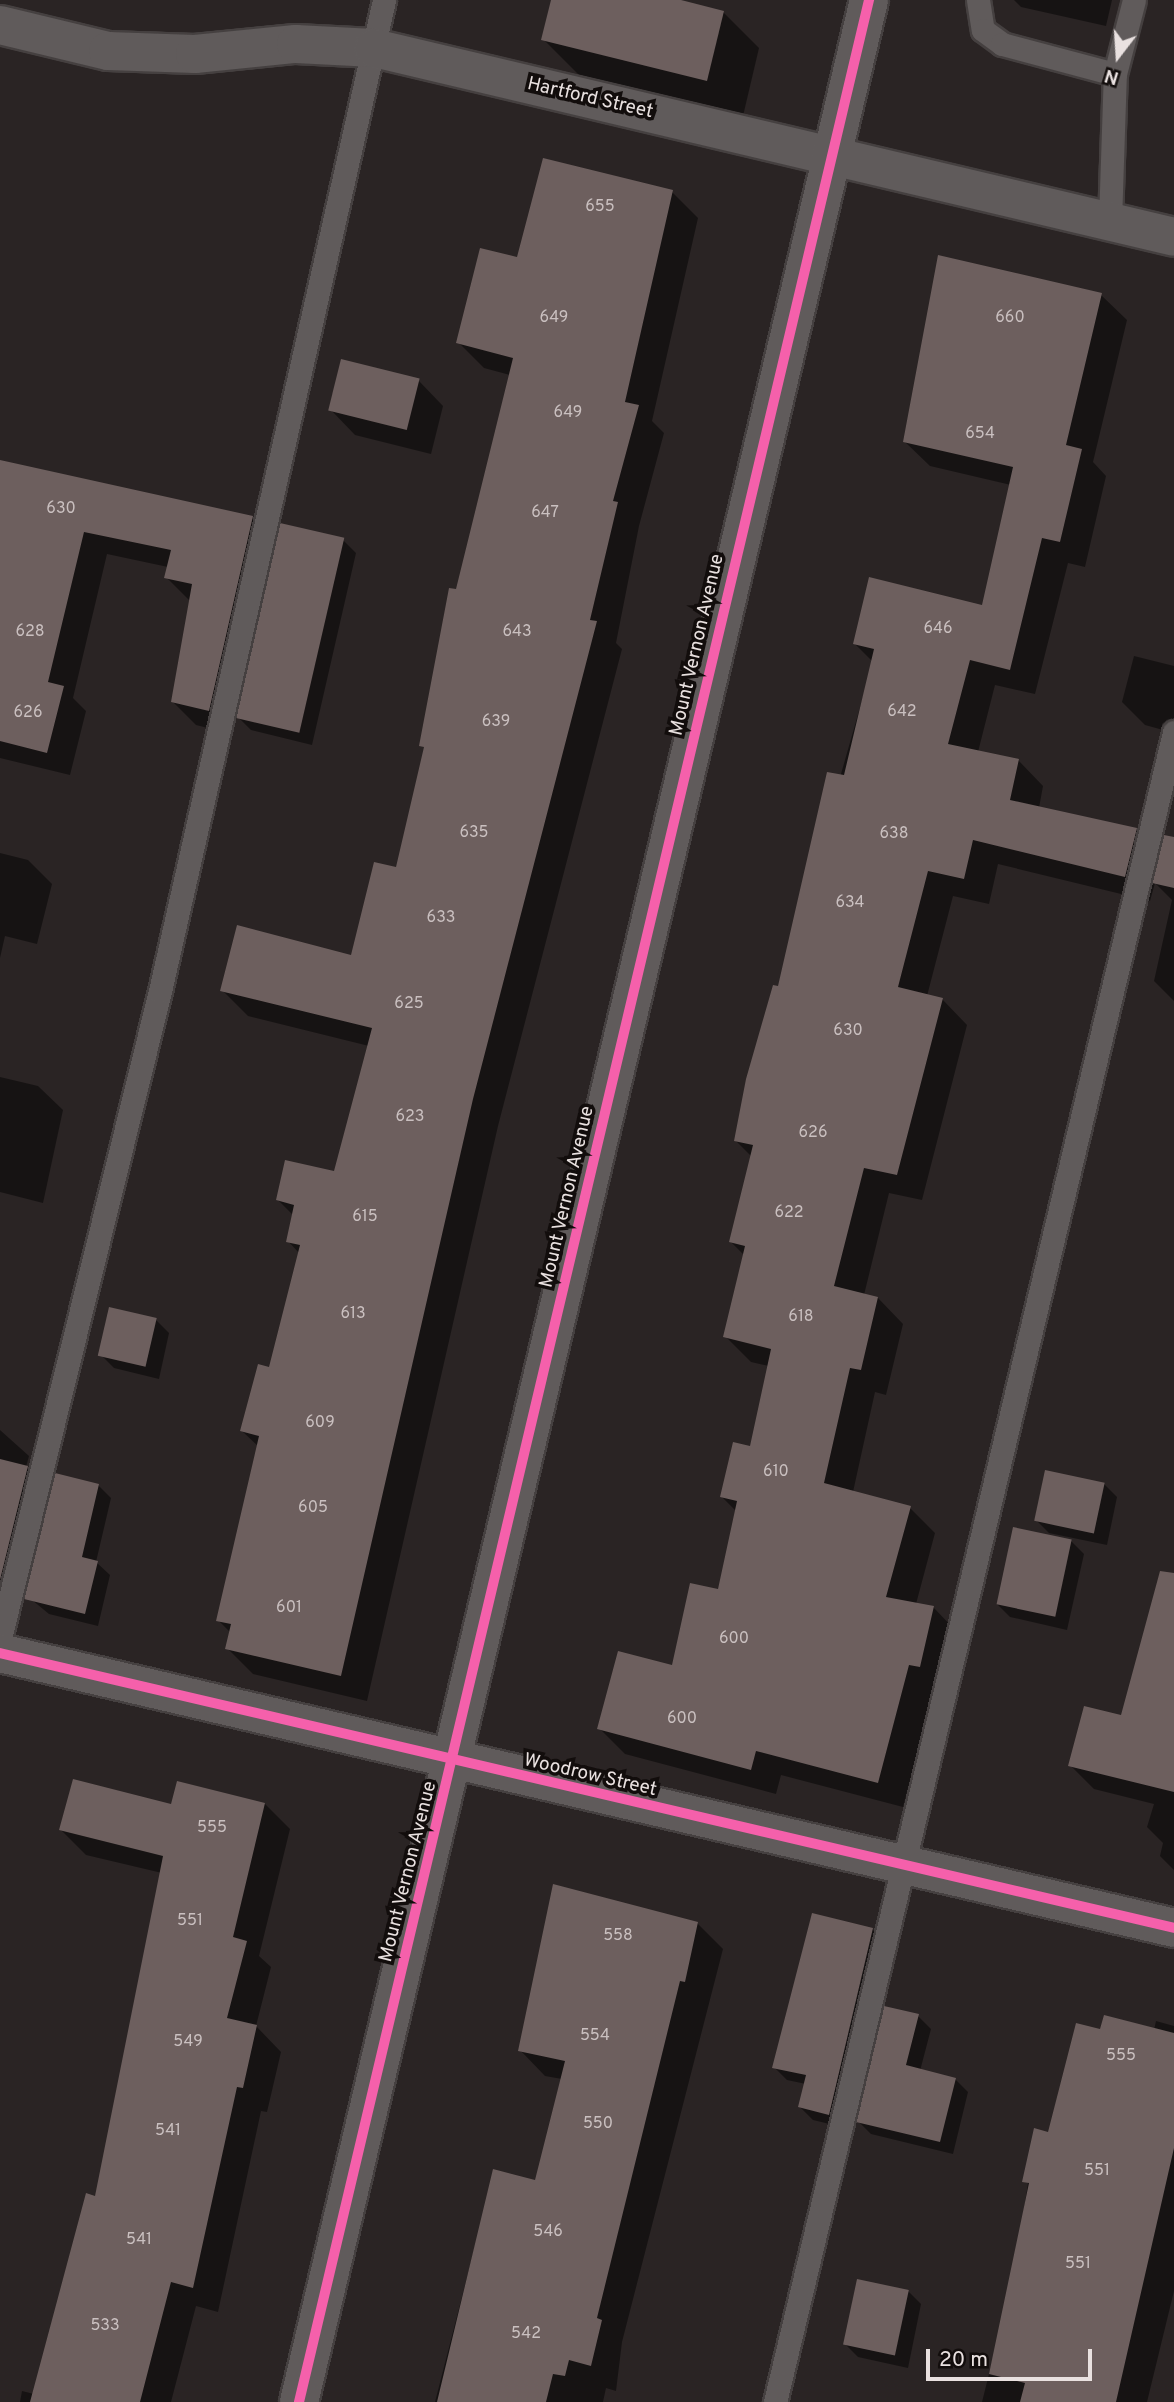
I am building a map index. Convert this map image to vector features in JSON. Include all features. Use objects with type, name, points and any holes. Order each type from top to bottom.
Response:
[{"type":"street","name":"Mount Vernon Avenue","points":[[299,2402],[453,1763],[869,0]]},
{"type":"street","name":"Hartford Street","points":[[0,25],[108,51],[195,54],[296,44],[374,48],[1174,237]]},
{"type":"street","name":"Woodrow Street","points":[[0,1653],[453,1763],[1174,1928]]},
{"type":"lane","points":[[0,1638],[160,991],[384,0]]},
{"type":"lane","points":[[978,0],[983,30],[1003,44],[1115,74]]},
{"type":"lane","points":[[1110,221],[1115,74],[1134,0]]},
{"type":"lane","points":[[775,2402],[1174,732]]},
{"type":"building","points":[[551,0],[681,0],[724,11],[707,81],[541,40]]},
{"type":"building","points":[[543,158],[673,190],[625,402],[639,405],[613,501],[618,502],[590,620],[597,621],[473,1099],[341,1676],[225,1649],[231,1624],[216,1621],[259,1436],[240,1431],[258,1364],[269,1367],[300,1245],[286,1242],[294,1205],[276,1200],[285,1160],[334,1171],[372,1028],[220,991],[237,925],[351,955],[374,862],[396,867],[424,747],[419,746],[449,588],[456,589],[513,358],[456,343],[480,248],[517,257]]},
{"type":"building","points":[[938,255],[1102,293],[1066,445],[1082,449],[1060,542],[1042,538],[1010,670],[970,660],[948,744],[1019,759],[1010,800],[1137,828],[1125,877],[973,840],[964,879],[928,871],[898,987],[943,998],[897,1175],[864,1168],[834,1286],[878,1297],[861,1370],[850,1368],[824,1483],[911,1506],[886,1597],[934,1606],[920,1667],[909,1665],[878,1783],[756,1751],[751,1770],[597,1729],[618,1651],[672,1665],[690,1583],[718,1589],[737,1501],[720,1497],[733,1442],[750,1446],[771,1349],[723,1337],[745,1246],[729,1242],[753,1145],[734,1141],[746,1079],[773,985],[778,986],[827,772],[844,775],[874,649],[853,644],[869,577],[982,605],[1013,467],[903,442]]},
{"type":"building","points":[[341,359],[420,379],[407,430],[328,410]]},
{"type":"building","points":[[0,460],[253,516],[209,711],[171,702],[192,584],[164,578],[171,550],[84,532],[48,682],[64,686],[47,753],[0,741]]},
{"type":"building","points":[[280,523],[344,538],[299,733],[235,718]]},
{"type":"building","points":[[1164,835],[1174,837],[1174,888],[1152,883]]},
{"type":"building","points":[[109,1307],[157,1318],[145,1367],[98,1356]]},
{"type":"building","points":[[0,1459],[28,1466],[0,1580]]},
{"type":"building","points":[[1045,1470],[1105,1483],[1094,1534],[1034,1521]]},
{"type":"building","points":[[55,1473],[99,1484],[82,1557],[98,1561],[85,1614],[24,1599]]},
{"type":"building","points":[[1013,1527],[1072,1539],[1055,1617],[997,1604]]},
{"type":"building","points":[[1160,1571],[1174,1573],[1174,1792],[1068,1766],[1084,1706],[1121,1715]]},
{"type":"building","points":[[73,1779],[171,1804],[177,1781],[265,1803],[233,1937],[247,1941],[227,2018],[257,2025],[243,2088],[237,2087],[193,2288],[171,2282],[140,2402],[30,2402],[86,2193],[95,2196],[163,1856],[59,1830]]},
{"type":"building","points":[[553,1884],[698,1922],[685,1982],[680,1981],[597,2318],[602,2320],[591,2366],[569,2360],[565,2376],[553,2374],[546,2402],[437,2402],[493,2169],[535,2180],[565,2061],[518,2051]]},
{"type":"building","points":[[812,1913],[873,1928],[829,2115],[798,2107],[806,2075],[772,2068]]},
{"type":"building","points":[[884,2006],[919,2014],[906,2065],[956,2078],[940,2142],[856,2122]]},
{"type":"building","points":[[1104,2015],[1174,2033],[1174,2148],[1116,2402],[1020,2402],[1025,2383],[989,2374],[1029,2183],[1022,2182],[1034,2128],[1048,2132],[1076,2023],[1100,2029]]},
{"type":"building","points":[[857,2279],[909,2290],[895,2356],[843,2345]]},
{"type":"cycle path","points":[[299,2402],[869,0]]},
{"type":"cycle path","points":[[0,1653],[1174,1928]]}]
